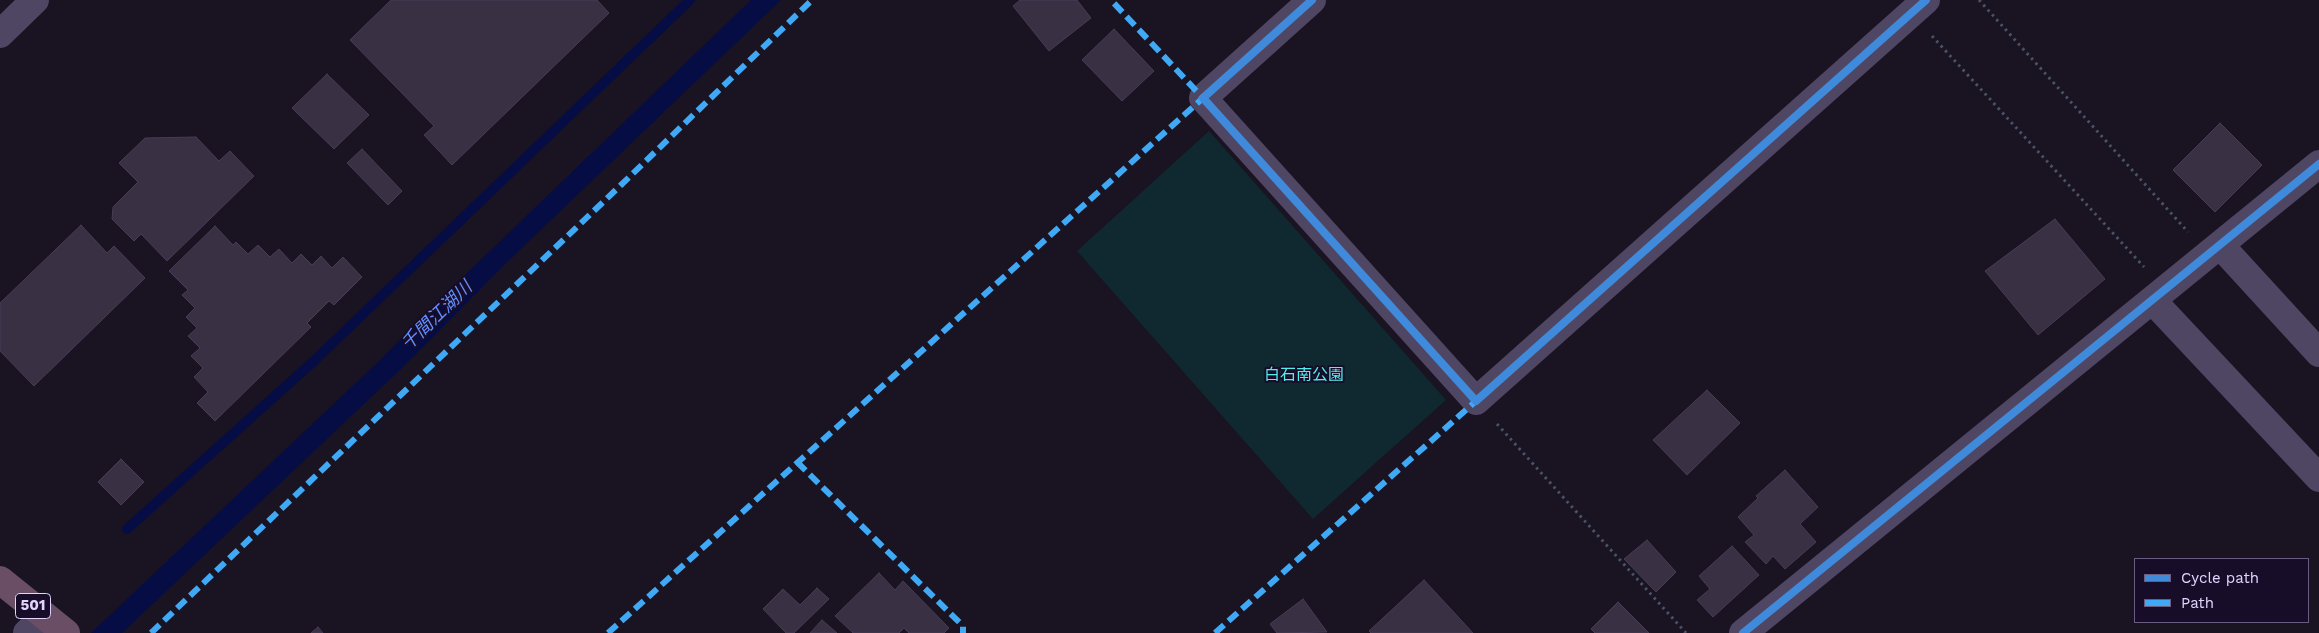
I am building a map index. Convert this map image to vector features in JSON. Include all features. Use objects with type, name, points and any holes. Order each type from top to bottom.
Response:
[{"type":"highway","name":"501","points":[[0,580],[51,629]]},
{"type":"street","points":[[0,34],[35,0]]},
{"type":"street","points":[[1312,0],[1203,98],[1476,401],[1919,7]]},
{"type":"street","points":[[1743,633],[2319,164]]},
{"type":"street","points":[[2214,250],[2319,353]]},
{"type":"street","points":[[2158,295],[2319,478]]},
{"type":"path","points":[[1979,0],[2214,250]]},
{"type":"path","points":[[1919,7],[2158,295]]},
{"type":"path","points":[[1476,401],[1686,633]]},
{"type":"green space","name":"白石南公園","points":[[1209,131],[1446,400],[1313,519],[1077,251]]},
{"type":"water","name":"千間江湖川","points":[[751,0],[781,0],[504,265],[404,366],[122,633],[91,633],[379,361],[441,298]]},
{"type":"building","points":[[391,0],[597,0],[609,13],[452,165],[424,135],[434,126],[350,40]]},
{"type":"building","points":[[1020,0],[1077,0],[1091,18],[1049,51],[1013,6]]},
{"type":"building","points":[[1114,29],[1154,71],[1122,101],[1082,60]]},
{"type":"building","points":[[327,74],[369,115],[334,149],[292,108]]},
{"type":"building","points":[[2220,123],[2262,165],[2215,212],[2173,170]]},
{"type":"building","points":[[196,137],[219,161],[230,151],[254,176],[167,261],[141,234],[134,241],[112,219],[113,207],[138,182],[119,163],[145,138]]},
{"type":"building","points":[[362,149],[402,191],[388,205],[347,163]]},
{"type":"building","points":[[2055,219],[2105,279],[2038,335],[1985,271]]},
{"type":"building","points":[[81,225],[107,253],[114,246],[145,278],[34,386],[0,351],[0,303]]},
{"type":"building","points":[[215,226],[233,245],[236,242],[248,254],[258,245],[270,257],[279,249],[292,263],[301,254],[312,265],[321,256],[332,268],[343,257],[362,277],[334,305],[329,301],[307,323],[311,327],[215,421],[197,403],[208,392],[194,377],[203,368],[191,356],[200,348],[188,336],[197,328],[186,317],[195,308],[182,295],[188,290],[169,271]]},
{"type":"building","points":[[1707,390],[1740,423],[1687,475],[1653,440]]},
{"type":"building","points":[[121,459],[144,482],[121,505],[98,482]]},
{"type":"building","points":[[1785,470],[1818,507],[1800,524],[1816,542],[1785,569],[1773,556],[1766,564],[1745,542],[1754,535],[1738,517],[1758,498],[1756,496]]},
{"type":"building","points":[[1647,540],[1676,572],[1656,592],[1624,559]]},
{"type":"building","points":[[1732,546],[1759,575],[1713,617],[1697,600],[1710,589],[1699,576]]},
{"type":"building","points":[[879,573],[895,590],[903,581],[949,628],[944,633],[909,633],[904,628],[899,633],[853,633],[835,616]]},
{"type":"building","points":[[1424,580],[1473,633],[1371,633],[1369,631]]},
{"type":"building","points":[[817,588],[829,599],[794,633],[786,633],[763,609],[783,589],[800,605]]},
{"type":"building","points":[[1303,599],[1327,632],[1277,633],[1270,624]]},
{"type":"building","points":[[1618,602],[1649,633],[1595,633],[1591,629]]},
{"type":"building","points":[[822,620],[837,633],[810,633]]},
{"type":"building","points":[[318,627],[323,633],[311,633]]},
{"type":"waterway","points":[[127,529],[315,360],[690,0]]},
{"type":"marked path","points":[[151,633],[621,185],[812,0]]},
{"type":"marked path","points":[[608,633],[1203,98],[1111,0]]},
{"type":"marked path","points":[[1215,633],[1476,401]]},
{"type":"marked path","points":[[797,462],[963,626],[963,633]]},
{"type":"cycle path","points":[[1312,0],[1203,98],[1476,401],[1926,0]]},
{"type":"cycle path","points":[[1743,633],[2319,164]]}]
